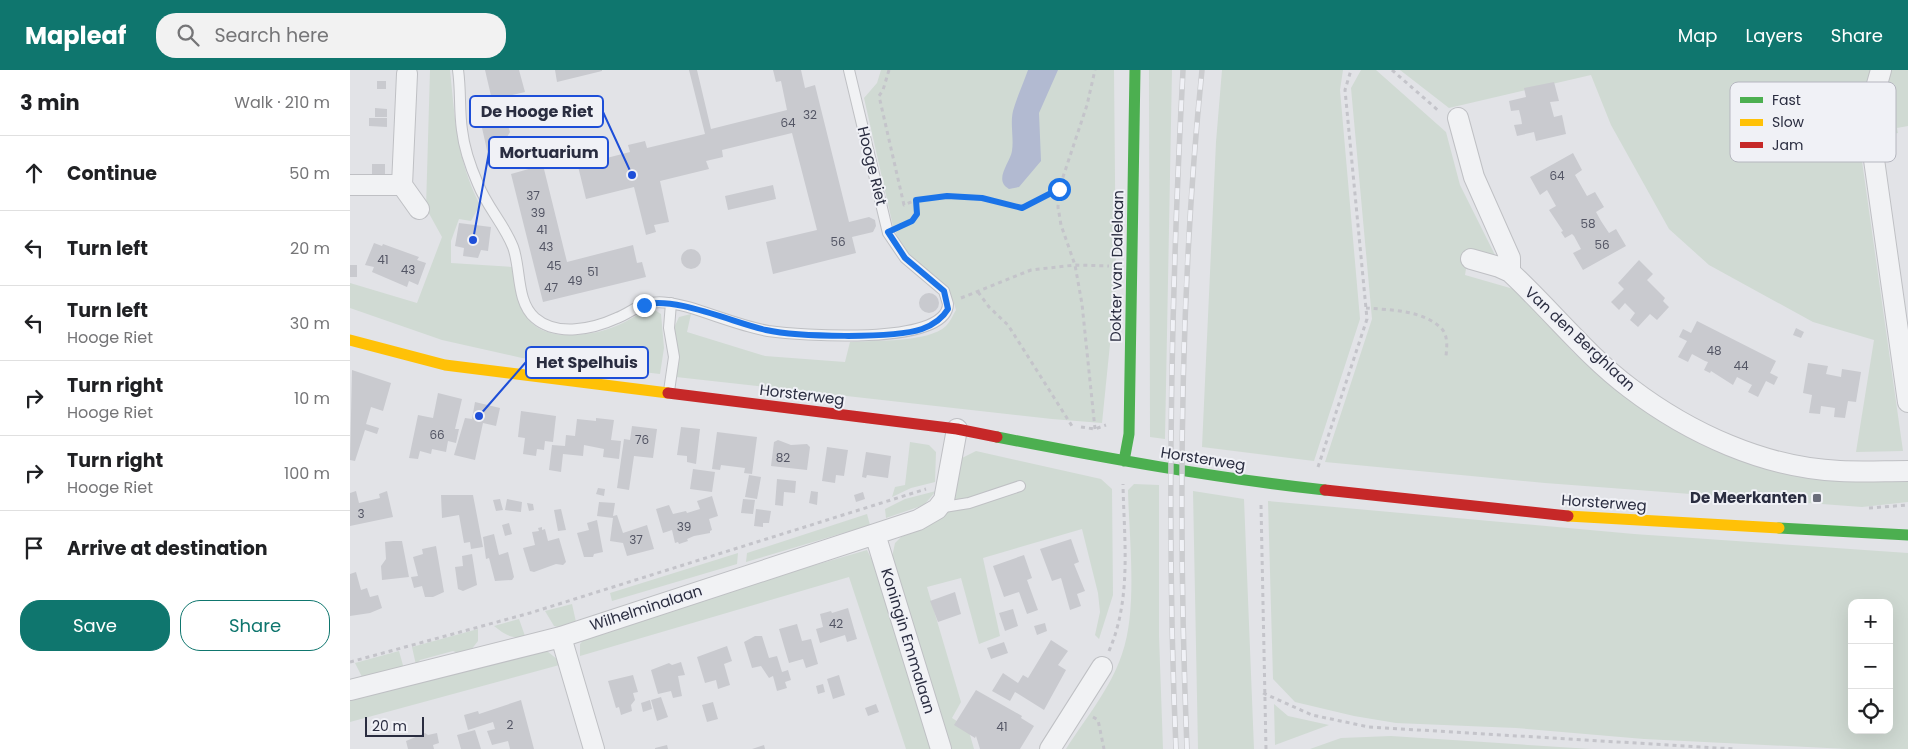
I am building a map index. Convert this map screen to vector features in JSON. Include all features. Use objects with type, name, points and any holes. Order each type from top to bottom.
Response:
[{"type":"main road","name":"Dokter van Dalelaan","points":[[1124,461],[1129,434],[1136,70]]},
{"type":"main road","name":"Horsterweg","points":[[350,340],[446,365],[957,429],[1124,461],[1261,482],[1553,515],[1908,535]]},
{"type":"main road","name":"Horsterweg","points":[[398,340],[497,372]]},
{"type":"street","points":[[407,74],[402,185],[419,209]]},
{"type":"street","points":[[1458,118],[1474,177],[1510,258],[1510,272]]},
{"type":"street","points":[[1874,162],[1908,402]]},
{"type":"street","points":[[350,185],[402,185]]},
{"type":"street","name":"Van den Berghlaan","points":[[1471,259],[1500,267],[1510,272],[1591,353],[1630,388],[1701,431],[1759,457],[1802,467],[1838,472],[1908,471]]},
{"type":"street","points":[[937,509],[944,500],[957,429]]},
{"type":"street","name":"Wilhelminalaan","points":[[350,690],[561,637],[918,520],[937,509]]},
{"type":"street","name":"Koningin Emmalaan","points":[[874,534],[940,749]]},
{"type":"street","points":[[561,637],[594,749]]},
{"type":"street","points":[[1050,749],[1102,667]]},
{"type":"lane","name":"Hooge Riet","points":[[458,70],[462,131],[469,160],[479,186],[504,224],[514,249],[524,301],[533,317],[546,326],[569,330],[595,327],[649,303],[671,303],[769,331],[851,335],[920,330],[943,317],[948,309],[944,291],[905,258],[888,232],[849,70]]},
{"type":"lane","points":[[669,393],[674,357],[669,328],[671,303]]},
{"type":"lane","name":"Wilhelminalaan","points":[[937,509],[969,503],[1020,486]]},
{"type":"path","points":[[889,70],[883,90],[879,96],[884,125],[904,205],[916,200],[940,196],[982,198],[1022,208],[1059,189]]},
{"type":"path","points":[[1095,70],[1087,105],[1059,189],[1061,225],[1075,265],[1082,304],[1095,429]]},
{"type":"path","points":[[1327,469],[1318,468],[1367,319],[1345,90],[1351,70]]},
{"type":"path","points":[[1392,70],[1449,119],[1458,118]]},
{"type":"path","points":[[888,232],[912,221],[917,214],[916,200]]},
{"type":"path","points":[[1129,414],[1111,414],[1108,424],[1095,429],[1072,426],[1008,325],[989,307],[978,292],[1031,270],[1075,265],[1132,267]]},
{"type":"path","points":[[1366,308],[1402,311],[1431,321],[1443,330],[1447,342],[1446,356]]},
{"type":"path","points":[[1102,667],[1118,631],[1124,602],[1124,461]]},
{"type":"path","points":[[1261,482],[1266,749]]},
{"type":"path","points":[[350,662],[530,612],[948,483]]},
{"type":"path","points":[[1866,508],[1908,505]]},
{"type":"path","points":[[1264,693],[1312,715],[1369,727],[1735,749]]},
{"type":"path","points":[[1076,706],[1098,720],[1104,749]]},
{"type":"shaded area","points":[[430,70],[450,70],[458,139],[466,172],[480,205],[471,221],[459,219],[451,241],[451,263],[512,267],[518,296],[527,318],[545,331],[558,334],[575,335],[601,331],[653,309],[661,314],[664,348],[660,374],[522,358],[442,340],[350,308],[350,283],[417,303],[442,237],[426,208]]},
{"type":"shaded area","points":[[881,70],[1114,70],[1116,285],[1102,423],[676,377],[678,354],[674,328],[679,317],[691,314],[687,332],[765,356],[845,362],[850,342],[914,338],[938,331],[949,323],[956,310],[949,292],[910,256],[893,226],[864,98],[877,83]]},
{"type":"shaded area","points":[[1149,70],[1172,70],[1165,439],[1150,437]]},
{"type":"shaded area","points":[[1222,70],[1343,70],[1340,90],[1360,319],[1314,461],[1202,447],[1216,142]]},
{"type":"shaded area","points":[[1361,70],[1376,70],[1446,132],[1460,185],[1496,257],[1469,250],[1465,275],[1517,290],[1573,352],[1622,395],[1653,416],[1708,443],[1908,481],[1908,502],[1862,507],[1545,483],[1325,462],[1372,319],[1351,88]]},
{"type":"shaded area","points":[[1400,70],[1872,70],[1871,82],[1730,82],[1730,162],[1862,162],[1903,451],[1856,452],[1874,340],[1813,322],[1709,265],[1669,229],[1611,125],[1591,75],[1449,108]]},
{"type":"shaded area","points":[[1889,70],[1908,70],[1908,126],[1897,128],[1898,133],[1896,133],[1896,82],[1885,82]]},
{"type":"shaded area","points":[[910,442],[929,445],[936,452],[935,482],[911,488],[892,497],[895,487],[905,485]]},
{"type":"shaded area","points":[[976,451],[1101,479],[1112,489],[1113,595],[1099,639],[1095,635],[1100,612],[1098,593],[1082,529],[983,558],[1000,636],[979,644],[961,578],[927,587],[961,702],[952,718],[968,728],[974,749],[952,749],[892,557],[895,543],[901,537],[927,525],[946,509],[956,495],[960,459]]},
{"type":"shaded area","points":[[1134,484],[1159,485],[1159,636],[1163,749],[1066,749],[1111,679],[1122,654],[1127,636],[1131,595],[1128,490]]},
{"type":"shaded area","points":[[936,491],[924,505],[886,518],[885,509],[905,499]]},
{"type":"shaded area","points":[[1193,491],[1244,499],[1254,749],[1198,749]]},
{"type":"shaded area","points":[[1268,501],[1634,534],[1908,553],[1908,749],[1847,749],[1644,739],[1516,728],[1396,723],[1354,716],[1295,702],[1273,679]]},
{"type":"shaded area","points":[[867,514],[870,525],[746,562],[747,553]]},
{"type":"shaded area","points":[[867,550],[873,562],[933,749],[906,749],[849,577],[580,656],[580,644],[592,630]]},
{"type":"shaded area","points":[[738,553],[737,564],[612,601],[610,593]]},
{"type":"shaded area","points":[[572,604],[576,622],[558,627],[554,626],[545,611]]},
{"type":"shaded area","points":[[519,619],[525,636],[509,636],[494,626]]},
{"type":"shaded area","points":[[478,629],[478,641],[471,650],[460,654],[453,651],[420,660],[416,665],[412,647]]},
{"type":"shaded area","points":[[399,651],[404,669],[363,679],[355,663]]},
{"type":"shaded area","points":[[547,651],[563,664],[350,722],[350,699]]},
{"type":"shaded area","points":[[1274,704],[1288,716],[1329,725],[1275,745]]},
{"type":"shaded area","points":[[1391,736],[1591,749],[1310,749],[1341,738]]},
{"type":"water","points":[[1028,70],[1058,70],[1039,113],[1041,161],[1019,187],[1009,189],[1004,185],[1002,176],[1012,151],[1013,111]]},
{"type":"building","points":[[485,70],[519,70],[525,92],[492,100]]},
{"type":"building","points":[[555,70],[602,70],[602,71],[557,82]]},
{"type":"building","points":[[689,70],[697,70],[711,129],[787,110],[781,81],[776,82],[773,70],[801,70],[805,88],[815,85],[849,222],[869,217],[875,220],[876,226],[873,232],[852,237],[856,253],[773,274],[766,242],[817,230],[792,133],[722,150],[723,157],[706,161],[709,169],[660,181],[669,222],[654,225],[656,232],[646,235],[634,187],[586,199],[576,158],[593,154],[595,161],[630,152],[628,145],[645,141],[647,148],[705,134]]},
{"type":"building","points":[[377,81],[386,81],[386,89],[377,89]]},
{"type":"building","points":[[1554,82],[1559,101],[1550,102],[1554,117],[1562,115],[1566,134],[1536,141],[1534,132],[1517,136],[1514,125],[1522,124],[1521,118],[1519,110],[1511,111],[1509,101],[1526,97],[1524,88]]},
{"type":"building","points":[[487,107],[489,117],[501,114],[505,116],[510,132],[507,137],[513,163],[491,168],[478,110]]},
{"type":"building","points":[[375,108],[387,109],[387,117],[375,117]]},
{"type":"building","points":[[369,118],[387,118],[387,127],[369,126]]},
{"type":"building","points":[[1573,153],[1582,170],[1575,175],[1587,196],[1595,192],[1604,207],[1596,212],[1601,221],[1609,233],[1616,229],[1626,246],[1583,270],[1573,253],[1581,249],[1574,236],[1572,234],[1565,238],[1561,232],[1563,231],[1549,210],[1556,206],[1547,190],[1540,195],[1530,177]]},
{"type":"building","points":[[372,164],[385,164],[385,174],[372,174]]},
{"type":"building","points":[[543,165],[567,262],[633,245],[637,263],[642,262],[646,277],[543,302],[511,174]]},
{"type":"building","points":[[773,185],[776,199],[728,210],[725,196]]},
{"type":"building","points":[[459,223],[491,227],[488,251],[481,250],[478,258],[463,256],[464,248],[455,246]]},
{"type":"building","points":[[374,243],[382,246],[383,244],[419,257],[417,260],[426,263],[418,285],[409,281],[407,287],[372,272],[374,267],[365,265]]},
{"type":"building","points":[[691,249],[698,252],[701,259],[698,266],[691,269],[684,266],[681,259],[684,252]]},
{"type":"building","points":[[1639,260],[1653,274],[1647,280],[1665,298],[1663,301],[1669,307],[1657,320],[1650,314],[1638,327],[1630,320],[1635,313],[1625,303],[1619,310],[1611,302],[1624,289],[1618,283]]},
{"type":"building","points":[[350,265],[357,265],[357,277],[350,277]]},
{"type":"building","points":[[929,293],[936,296],[939,303],[936,310],[929,313],[922,310],[919,303],[922,296]]},
{"type":"building","points":[[1697,321],[1776,361],[1770,373],[1778,377],[1774,385],[1766,381],[1758,397],[1748,392],[1752,385],[1737,377],[1733,385],[1711,371],[1710,373],[1704,370],[1708,362],[1692,354],[1688,362],[1678,357],[1687,341],[1679,337],[1683,329],[1691,333]]},
{"type":"building","points":[[1796,328],[1804,332],[1801,338],[1793,335]]},
{"type":"building","points":[[1808,363],[1828,366],[1826,374],[1841,377],[1842,369],[1861,372],[1856,402],[1848,401],[1845,418],[1834,417],[1835,408],[1821,406],[1820,414],[1809,413],[1812,395],[1803,393]]},
{"type":"building","points":[[352,370],[391,383],[383,411],[371,407],[366,424],[379,428],[377,434],[365,430],[355,461],[350,460]]},
{"type":"building","points":[[438,393],[462,399],[455,429],[459,429],[456,443],[448,441],[446,452],[432,449],[431,454],[420,451],[418,459],[409,458],[418,415],[433,418]]},
{"type":"building","points":[[475,402],[500,408],[496,426],[483,423],[475,460],[454,455],[465,418],[472,419]]},
{"type":"building","points":[[521,411],[556,416],[553,442],[545,441],[544,450],[537,449],[536,456],[523,454],[525,438],[518,437]]},
{"type":"building","points":[[596,418],[614,420],[611,440],[621,441],[619,459],[603,457],[604,449],[584,445],[583,456],[563,454],[561,472],[549,470],[552,445],[565,446],[566,435],[575,436],[577,419],[596,421]]},
{"type":"building","points":[[632,426],[657,429],[653,458],[634,456],[629,490],[617,488],[624,439],[630,440]]},
{"type":"building","points":[[681,427],[700,429],[696,464],[687,462],[687,456],[677,455]]},
{"type":"building","points":[[717,432],[757,437],[752,474],[744,473],[745,468],[721,465],[720,470],[712,469]]},
{"type":"building","points":[[778,440],[791,445],[807,444],[810,447],[807,470],[771,466],[774,442]]},
{"type":"building","points":[[827,447],[848,450],[844,476],[836,475],[835,483],[822,481]]},
{"type":"building","points":[[866,452],[891,456],[888,478],[867,475],[866,478],[862,477]]},
{"type":"building","points":[[693,469],[715,472],[712,492],[690,489]]},
{"type":"building","points":[[749,475],[761,477],[757,499],[745,497]]},
{"type":"building","points":[[777,479],[796,481],[795,493],[784,492],[783,506],[775,505]]},
{"type":"building","points":[[598,488],[605,489],[604,496],[596,494]]},
{"type":"building","points":[[356,491],[359,503],[380,498],[379,494],[387,491],[393,517],[350,526],[350,493]]},
{"type":"building","points":[[811,491],[818,492],[817,505],[809,503]]},
{"type":"building","points":[[863,492],[865,499],[856,502],[854,495]]},
{"type":"building","points":[[441,495],[473,495],[483,547],[471,549],[470,542],[464,543],[459,515],[442,518]]},
{"type":"building","points":[[712,496],[718,516],[709,519],[712,530],[710,533],[694,536],[687,539],[688,541],[679,544],[678,542],[675,543],[672,530],[663,533],[656,509],[669,505],[673,514],[686,511],[687,513],[700,509],[697,501]]},
{"type":"building","points":[[500,499],[503,510],[496,511],[493,500]]},
{"type":"building","points":[[507,499],[522,502],[521,512],[505,510]]},
{"type":"building","points":[[743,499],[755,500],[753,514],[741,513]]},
{"type":"building","points":[[599,502],[615,503],[613,516],[617,515],[623,533],[647,525],[654,549],[627,556],[623,543],[610,541],[613,518],[597,516]]},
{"type":"building","points":[[527,503],[533,504],[534,510],[529,511]]},
{"type":"building","points":[[561,509],[566,530],[558,531],[554,510]]},
{"type":"building","points":[[756,509],[771,511],[769,523],[763,523],[763,527],[754,526]]},
{"type":"building","points":[[597,520],[603,552],[594,554],[593,557],[584,557],[577,533],[589,530],[587,523]]},
{"type":"building","points":[[509,523],[512,534],[505,536],[502,525]]},
{"type":"building","points":[[542,527],[542,530],[545,529],[548,541],[559,538],[566,562],[563,565],[556,564],[534,572],[530,571],[523,548],[535,545],[532,532],[539,531],[538,528]]},
{"type":"building","points":[[494,534],[499,555],[508,552],[514,577],[512,580],[495,581],[489,558],[486,559],[483,537]]},
{"type":"building","points":[[1071,539],[1079,562],[1074,564],[1085,591],[1077,594],[1081,606],[1070,610],[1061,578],[1052,581],[1040,549]]},
{"type":"building","points":[[402,541],[409,577],[382,580],[381,566],[386,559],[385,542]]},
{"type":"building","points":[[436,546],[444,592],[433,597],[425,597],[422,586],[414,588],[411,577],[418,576],[413,557],[423,554],[422,549]]},
{"type":"building","points":[[472,554],[477,585],[463,591],[458,589],[455,567],[463,566],[462,556]]},
{"type":"building","points":[[1024,555],[1032,578],[1027,580],[1038,610],[1027,614],[1019,592],[1004,597],[993,566]]},
{"type":"building","points":[[356,572],[361,590],[367,588],[370,597],[378,595],[382,608],[370,613],[350,616],[350,574]]},
{"type":"building","points":[[955,592],[961,614],[938,622],[930,601]]},
{"type":"building","points":[[848,608],[857,639],[847,642],[845,635],[820,643],[816,629],[823,627],[820,614],[831,611],[832,613]]},
{"type":"building","points":[[1013,609],[1018,626],[1005,631],[999,613]]},
{"type":"building","points":[[1045,623],[1047,631],[1037,635],[1034,626]]},
{"type":"building","points":[[797,624],[802,641],[811,639],[818,664],[806,668],[803,659],[789,663],[779,629]]},
{"type":"building","points":[[755,636],[762,636],[769,658],[777,656],[782,672],[788,670],[791,680],[785,682],[787,688],[777,691],[773,676],[769,678],[761,666],[752,668],[744,642]]},
{"type":"building","points":[[1051,640],[1068,651],[1058,665],[1066,670],[1044,710],[1015,692],[1010,701],[992,691],[1003,673],[1018,683],[1023,675],[1028,678]]},
{"type":"building","points":[[1004,642],[1008,653],[991,659],[987,648]]},
{"type":"building","points":[[727,646],[732,661],[724,664],[730,685],[718,689],[716,680],[705,683],[697,657]]},
{"type":"building","points":[[681,662],[685,675],[678,676],[682,696],[673,698],[671,691],[658,694],[651,670],[669,663],[672,665]]},
{"type":"building","points":[[633,675],[638,692],[633,693],[635,700],[631,705],[632,711],[621,715],[619,707],[616,708],[608,681]]},
{"type":"building","points":[[839,675],[845,695],[833,699],[827,679]]},
{"type":"building","points":[[823,684],[825,692],[818,694],[816,686]]},
{"type":"building","points":[[976,690],[1022,716],[1021,718],[1034,726],[1020,749],[980,749],[976,736],[975,738],[954,725]]},
{"type":"building","points":[[661,697],[668,717],[657,721],[651,700]]},
{"type":"building","points":[[521,700],[534,749],[510,749],[508,741],[492,745],[487,731],[495,729],[493,722],[468,730],[464,715],[478,711],[479,714]]},
{"type":"building","points":[[650,700],[652,709],[643,712],[641,703]]},
{"type":"building","points":[[713,702],[718,719],[707,722],[702,705]]},
{"type":"building","points":[[876,704],[879,712],[868,716],[865,708]]},
{"type":"building","points":[[475,730],[481,749],[461,749],[457,735]]},
{"type":"building","points":[[425,733],[428,735],[437,733],[439,743],[433,745],[434,749],[408,749],[406,741]]},
{"type":"building","points":[[667,745],[668,749],[655,749],[655,748]]},
{"type":"building","points":[[764,745],[765,749],[752,749]]},
{"type":"railway","points":[[1176,749],[1171,579],[1171,410],[1175,240],[1183,70]]},
{"type":"railway","points":[[1187,749],[1182,579],[1182,409],[1189,239],[1202,70]]},
{"type":"traffic: fast","points":[[1124,461],[1129,434],[1135,70]]},
{"type":"traffic: fast","points":[[997,437],[1119,460],[1325,490]]},
{"type":"traffic: fast","points":[[1779,528],[1908,535]]},
{"type":"traffic: slow","points":[[350,340],[445,365],[668,393]]},
{"type":"traffic: slow","points":[[1568,516],[1779,528]]},
{"type":"traffic: jam","points":[[668,393],[957,429],[997,437]]},
{"type":"traffic: jam","points":[[1325,490],[1568,516]]},
{"type":"place","name":"De Hooge Riet","points":[[632,175]]},
{"type":"place","name":"Mortuarium","points":[[473,240]]},
{"type":"place","name":"Het Spelhuis","points":[[479,416]]},
{"type":"place","name":"De Meerkanten","points":[[1817,498]]},
{"type":"route","points":[[644,305],[649,303],[671,303],[769,331],[851,335],[920,330],[943,317],[948,309],[944,291],[905,258],[888,232],[912,221],[917,214],[916,200],[947,196],[982,198],[1022,208],[1030,206],[1059,189]]}]
